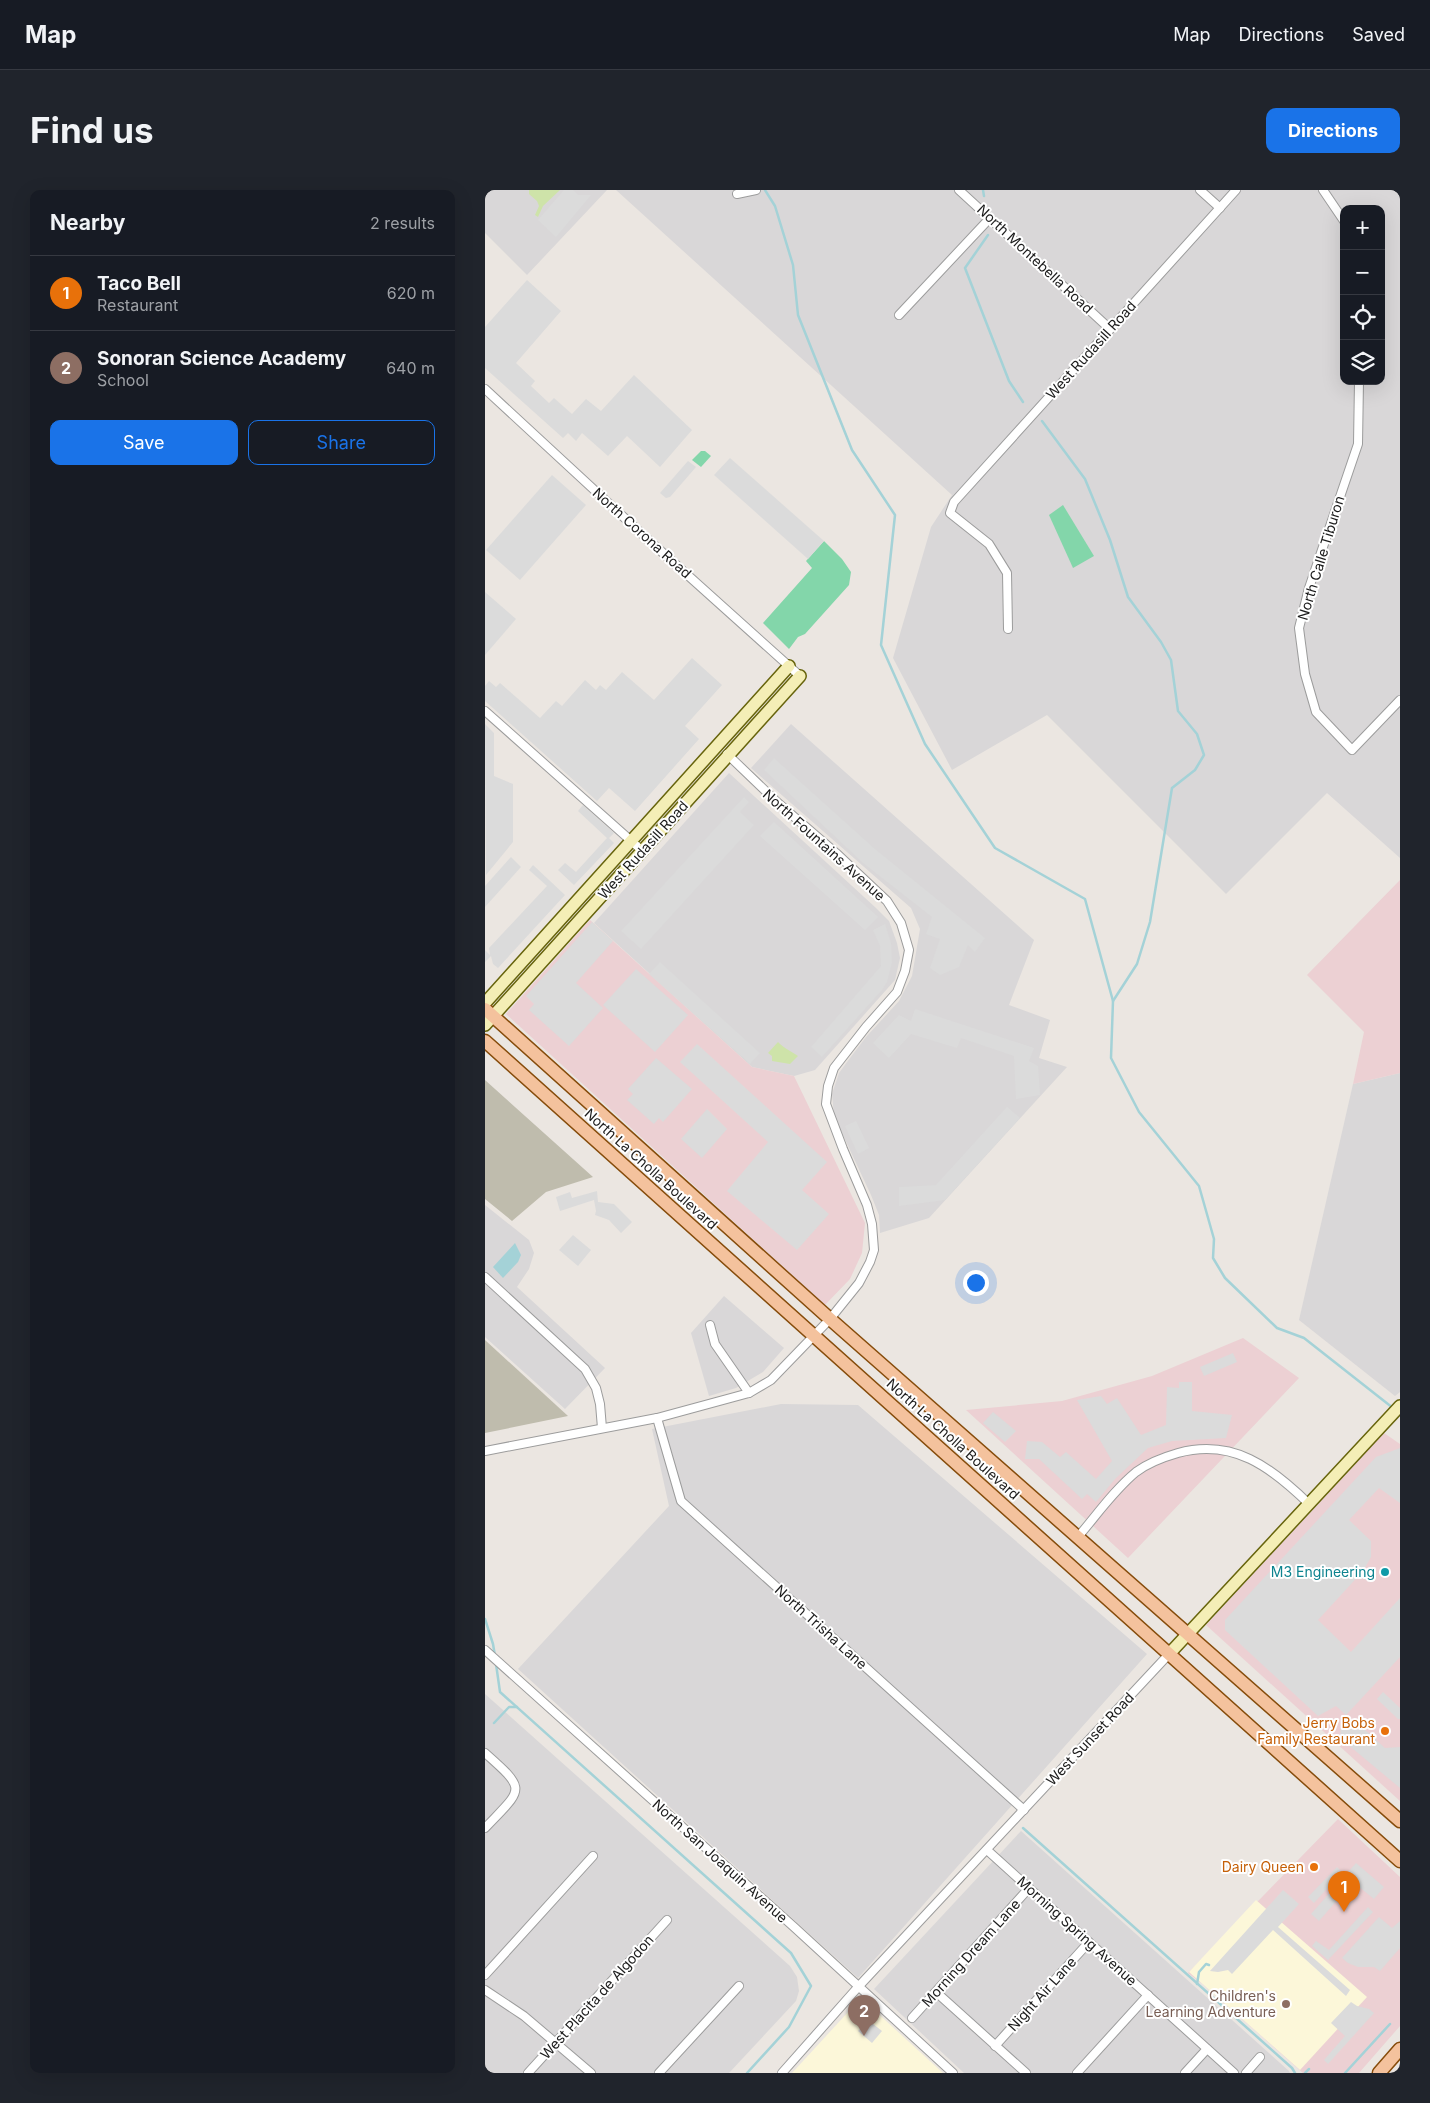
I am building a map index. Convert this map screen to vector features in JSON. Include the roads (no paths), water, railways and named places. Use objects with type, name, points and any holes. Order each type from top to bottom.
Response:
[{"type":"main road","name":"North La Cholla Boulevard","points":[[488,1017],[1400,1821]]},
{"type":"main road","name":"North La Cholla Boulevard","points":[[485,1041],[1400,1861]]},
{"type":"main road","points":[[1379,2073],[1400,2049]]},
{"type":"street","points":[[737,194],[756,190]]},
{"type":"street","name":"North Montebella Road","points":[[959,190],[1110,329]]},
{"type":"street","points":[[1200,190],[1220,208]]},
{"type":"street","name":"West Rudasill Road","points":[[1008,629],[1007,574],[989,544],[950,513],[954,502],[1236,190]]},
{"type":"street","points":[[1323,190],[1340,215]]},
{"type":"street","points":[[899,315],[990,218]]},
{"type":"street","name":"North Calle Tiburon","points":[[1359,385],[1358,444],[1309,588],[1299,628],[1305,674],[1316,712],[1352,750],[1400,700]]},
{"type":"street","name":"North Corona Road","points":[[485,389],[643,535],[800,676]]},
{"type":"street","name":"West Rudasill Road","points":[[485,1003],[635,844],[789,666]]},
{"type":"street","name":"West Rudasill Road","points":[[488,1017],[800,676]]},
{"type":"street","points":[[485,711],[635,844]]},
{"type":"street","name":"North Fountains Avenue","points":[[485,1450],[657,1418],[749,1393],[771,1380],[830,1319],[859,1283],[870,1262],[874,1250],[872,1224],[867,1204],[826,1104],[828,1086],[834,1068],[866,1027],[897,992],[905,970],[909,950],[901,923],[887,901],[777,802],[727,754]]},
{"type":"street","points":[[485,1277],[585,1369],[596,1388],[600,1404],[602,1428]]},
{"type":"street","points":[[710,1325],[715,1344],[725,1364],[749,1393]]},
{"type":"street","name":"West Sunset Road","points":[[782,2073],[859,1986],[1400,1406]]},
{"type":"street","name":"North Trisha Lane","points":[[657,1418],[681,1501],[1024,1810]]},
{"type":"street","points":[[1077,1538],[1137,1472],[1163,1457],[1196,1448],[1229,1450],[1259,1464],[1287,1483],[1309,1504]]},
{"type":"street","name":"North San Joaquin Avenue","points":[[485,1650],[859,1986],[953,2073]]},
{"type":"street","points":[[485,1753],[519,1785],[512,1799],[485,1828]]},
{"type":"street","name":"Morning Spring Avenue","points":[[987,1850],[1234,2073]]},
{"type":"street","points":[[485,1975],[593,1856]]},
{"type":"street","name":"Morning Dream Lane","points":[[912,2018],[1029,1888]]},
{"type":"street","name":"West Placita de Algodon","points":[[527,2073],[667,1920]]},
{"type":"street","name":"Night Air Lane","points":[[995,2046],[1089,1942]]},
{"type":"street","points":[[659,2073],[739,1986]]},
{"type":"street","points":[[485,1990],[524,2016],[591,2073]]},
{"type":"street","points":[[935,1992],[1026,2073]]},
{"type":"street","points":[[1077,2073],[1148,1995]]},
{"type":"street","points":[[1185,2073],[1207,2048]]},
{"type":"street","points":[[1246,2073],[1260,2057]]},
{"type":"water","points":[[515,1243],[521,1255],[518,1262],[503,1278],[493,1267]]},
{"type":"waterway","points":[[765,190],[775,206],[793,265],[798,315],[852,450],[895,515],[881,645],[925,744],[995,848],[1085,899],[1113,1001]]},
{"type":"waterway","points":[[983,190],[984,196]]},
{"type":"waterway","points":[[988,235],[965,268],[1009,381],[1023,402]]},
{"type":"waterway","points":[[1042,421],[1085,479],[1110,540],[1128,597],[1161,642],[1171,660],[1178,711],[1197,734],[1204,755],[1195,770],[1172,788],[1150,922],[1137,964],[1113,1001],[1111,1058],[1139,1112],[1199,1186],[1214,1239],[1213,1258],[1225,1278],[1277,1328],[1304,1338],[1393,1408]]},
{"type":"waterway","points":[[485,1619],[495,1656]]},
{"type":"waterway","points":[[496,1664],[500,1692],[791,1953],[811,1986],[789,2027],[747,2073]]},
{"type":"waterway","points":[[494,1723],[509,1707],[517,1707]]},
{"type":"waterway","points":[[1023,1828],[1292,2068],[1295,2073]]},
{"type":"waterway","points":[[1197,1984],[1199,1972],[1206,1964],[1209,1965]]},
{"type":"waterway","points":[[1345,2073],[1390,2024]]},
{"type":"waterway","points":[[1305,2073],[1309,2069]]},
{"type":"place","name":"M3 Engineering","points":[[1385,1572]]},
{"type":"place","name":"Jerry Bobs Family Restaurant","points":[[1385,1731]]},
{"type":"place","name":"Dairy Queen","points":[[1314,1867]]},
{"type":"place","name":"Taco Bell","points":[[1344,1912]]},
{"type":"place","name":"Children's Learning Adventure","points":[[1286,2004]]},
{"type":"place","name":"Sonoran Science Academy","points":[[864,2036]]}]
